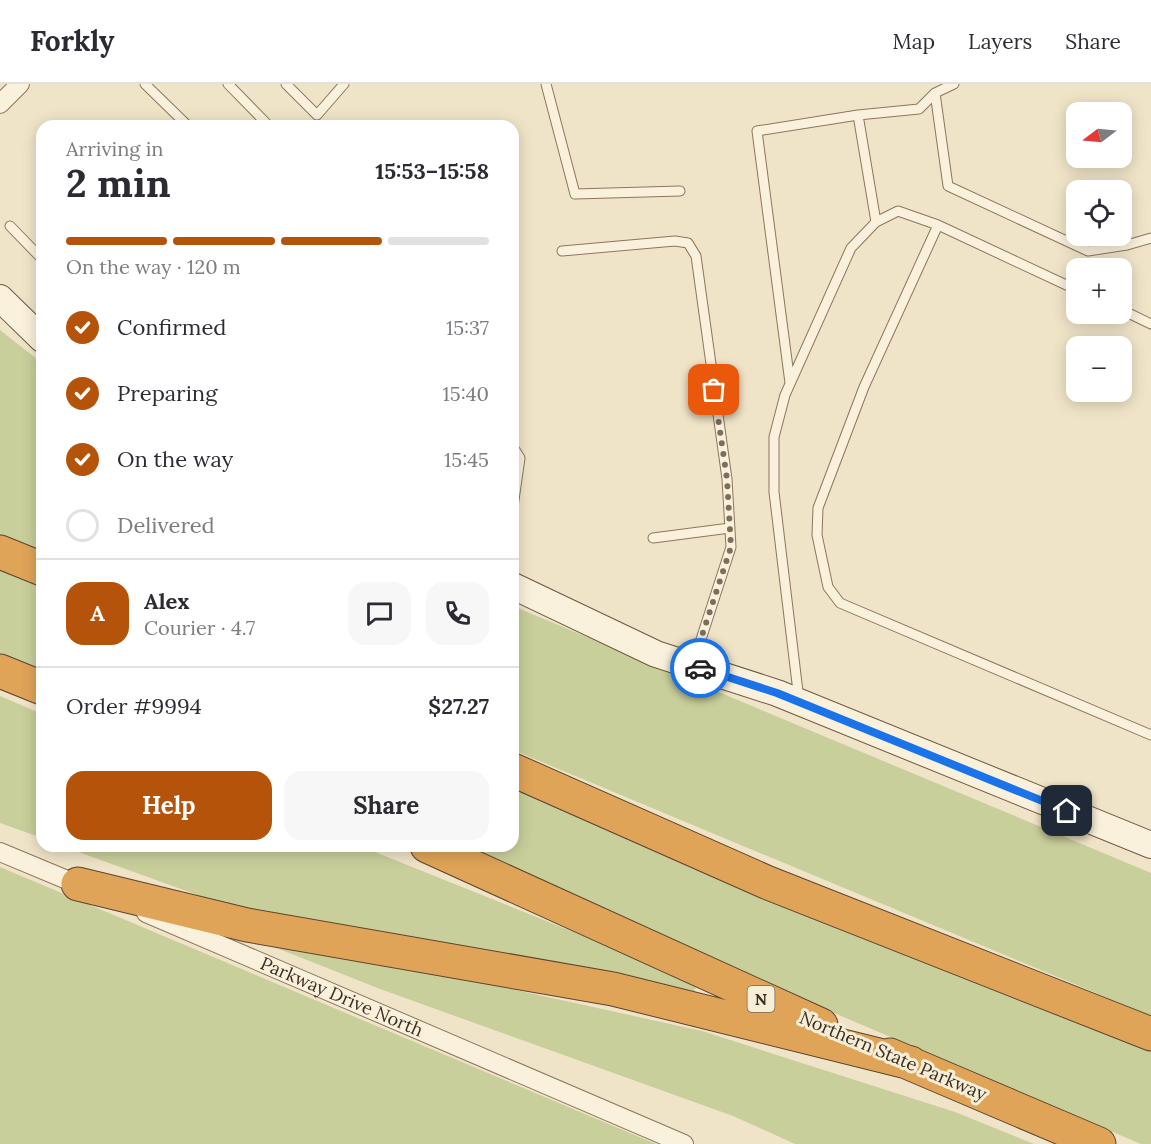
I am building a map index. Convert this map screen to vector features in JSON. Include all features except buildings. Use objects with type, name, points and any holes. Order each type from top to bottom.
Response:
[{"type":"highway","points":[[0,552],[36,567]]},
{"type":"highway","points":[[0,671],[36,686]]},
{"type":"highway","points":[[519,774],[766,882],[1151,1034]]},
{"type":"highway","name":"Northern State Parkway","points":[[440,852],[779,1007],[1099,1144]]},
{"type":"highway","points":[[78,884],[247,925],[612,989],[911,1064]]},
{"type":"street","points":[[0,104],[20,84]]},
{"type":"street","points":[[0,298],[36,333]]},
{"type":"street","points":[[519,589],[656,654],[800,703],[1151,845]]},
{"type":"street","name":"Parkway Drive North","points":[[0,852],[684,1144]]},
{"type":"lane","points":[[145,84],[182,120]]},
{"type":"lane","points":[[228,84],[262,120]]},
{"type":"lane","points":[[286,84],[317,115],[344,84]]},
{"type":"lane","points":[[546,84],[575,194],[680,191]]},
{"type":"lane","points":[[790,383],[757,131],[919,109],[935,93],[954,84]]},
{"type":"lane","points":[[935,93],[948,186],[1088,251],[1127,245],[1151,238]]},
{"type":"lane","points":[[858,116],[876,222]]},
{"type":"lane","points":[[800,703],[774,492],[774,437],[790,383],[851,248],[876,222],[898,211],[938,225],[1066,285]]},
{"type":"lane","points":[[938,225],[864,387],[818,508],[817,535],[828,587],[840,603],[1151,735]]},
{"type":"lane","points":[[10,226],[36,253]]},
{"type":"lane","points":[[562,251],[675,241],[688,243],[696,256],[727,479],[731,547],[692,666]]},
{"type":"lane","points":[[1132,315],[1151,324]]},
{"type":"lane","points":[[653,538],[730,528]]},
{"type":"green space","points":[[0,330],[36,358],[36,550],[0,535]]},
{"type":"green space","points":[[0,566],[36,581],[36,676],[0,661]]},
{"type":"green space","points":[[519,609],[1151,873],[1151,1016],[519,753]]},
{"type":"green space","points":[[0,696],[36,711],[36,836],[0,823]]},
{"type":"green space","points":[[519,785],[1151,1048],[1151,1144],[1141,1144],[457,852],[519,852]]},
{"type":"green space","points":[[79,852],[375,852],[698,982],[694,992],[371,937],[236,909]]},
{"type":"green space","points":[[0,867],[656,1144],[0,1144]]},
{"type":"green space","points":[[290,940],[702,1031],[955,1112],[1034,1144],[795,1144],[733,1116],[380,989],[274,947]]},
{"type":"way so far","points":[[700,668],[692,666],[731,547],[727,479],[714,390]]},
{"type":"route","points":[[700,668],[777,693],[1067,811]]}]
